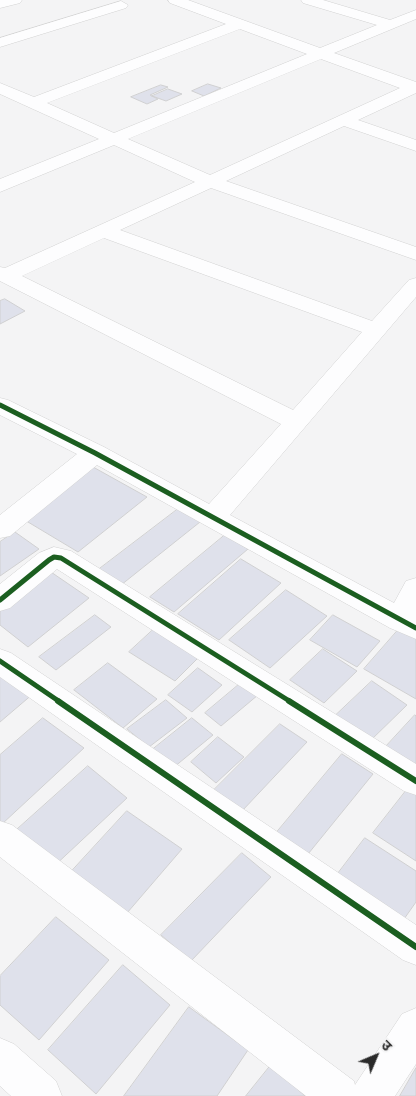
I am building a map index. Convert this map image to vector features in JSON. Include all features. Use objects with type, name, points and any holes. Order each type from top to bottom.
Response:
[{"type":"street","points":[[0,4],[15,0]]},
{"type":"street","points":[[175,0],[415,87]]},
{"type":"street","points":[[308,0],[390,24]]},
{"type":"street","points":[[0,43],[122,6]]},
{"type":"street","points":[[0,186],[390,24],[414,7]]},
{"type":"street","points":[[33,103],[239,24]]},
{"type":"street","points":[[3,274],[104,231],[415,87]]},
{"type":"street","points":[[0,88],[210,182],[416,254]]},
{"type":"street","points":[[343,120],[416,146]]},
{"type":"street","points":[[9,167],[27,175]]},
{"type":"street","points":[[104,231],[376,330]]},
{"type":"street","points":[[3,274],[297,422]]},
{"type":"street","points":[[213,518],[416,284]]},
{"type":"street","points":[[0,405],[95,453],[408,624],[416,588]]},
{"type":"street","points":[[0,529],[95,453]]},
{"type":"street","points":[[0,600],[50,560],[61,558],[416,781]]},
{"type":"street","points":[[0,661],[416,947]]},
{"type":"street","points":[[0,836],[339,1096]]},
{"type":"street","points":[[371,1096],[416,1028]]},
{"type":"street","points":[[0,1058],[41,1096]]},
{"type":"building","points":[[208,84],[221,88],[204,96],[192,91]]},
{"type":"building","points":[[161,85],[168,87],[150,95],[158,99],[147,104],[131,97]]},
{"type":"building","points":[[168,89],[182,94],[166,101],[152,96]]},
{"type":"building","points":[[5,299],[25,311],[0,324],[0,301]]},
{"type":"building","points":[[93,467],[147,497],[78,552],[23,519]]},
{"type":"building","points":[[178,509],[200,522],[121,585],[98,570]]},
{"type":"building","points":[[15,532],[39,549],[0,576],[0,542]]},
{"type":"building","points":[[225,535],[248,549],[174,612],[150,597]]},
{"type":"building","points":[[241,559],[281,583],[219,640],[178,614]]},
{"type":"building","points":[[48,570],[89,598],[28,647],[0,625],[0,606]]},
{"type":"building","points":[[286,590],[327,616],[270,668],[229,640]]},
{"type":"building","points":[[95,615],[111,627],[56,670],[39,657]]},
{"type":"building","points":[[333,615],[380,641],[357,667],[310,640]]},
{"type":"building","points":[[154,629],[199,657],[175,681],[129,652]]},
{"type":"building","points":[[399,629],[416,638],[416,699],[364,669]]},
{"type":"building","points":[[323,649],[357,671],[324,703],[290,680]]},
{"type":"building","points":[[108,663],[157,699],[123,728],[74,690]]},
{"type":"building","points":[[198,668],[222,685],[192,712],[168,695]]},
{"type":"building","points":[[0,676],[34,693],[0,722]]},
{"type":"building","points":[[372,681],[407,705],[370,741],[335,716]]},
{"type":"building","points":[[242,682],[258,695],[221,726],[205,713]]},
{"type":"building","points":[[166,700],[187,718],[149,747],[127,729]]},
{"type":"building","points":[[416,716],[416,777],[380,753]]},
{"type":"building","points":[[43,718],[84,748],[2,824],[0,823],[0,755]]},
{"type":"building","points":[[192,718],[213,735],[168,772],[147,754]]},
{"type":"building","points":[[280,724],[307,742],[242,811],[214,790]]},
{"type":"building","points":[[218,737],[244,757],[216,783],[191,762]]},
{"type":"building","points":[[342,754],[373,774],[304,859],[272,838]]},
{"type":"building","points":[[88,766],[127,798],[51,869],[12,834]]},
{"type":"building","points":[[409,787],[416,791],[416,861],[373,833]]},
{"type":"building","points":[[127,811],[182,849],[127,913],[71,872]]},
{"type":"building","points":[[365,838],[416,871],[416,902],[397,929],[330,884]]},
{"type":"building","points":[[242,853],[271,877],[191,961],[161,935]]},
{"type":"building","points":[[56,917],[109,960],[39,1040],[0,1005],[0,976]]},
{"type":"building","points":[[123,965],[170,1005],[96,1094],[48,1050]]},
{"type":"building","points":[[189,1007],[248,1050],[217,1096],[124,1096]]},
{"type":"building","points":[[271,1065],[305,1096],[246,1096]]},
{"type":"building","points":[[416,1068],[416,1096],[400,1096]]},
{"type":"cycle path","points":[[0,405],[95,453],[416,628]]},
{"type":"cycle path","points":[[0,600],[49,560],[54,557],[61,558],[416,781]]},
{"type":"cycle path","points":[[0,661],[416,947]]}]
